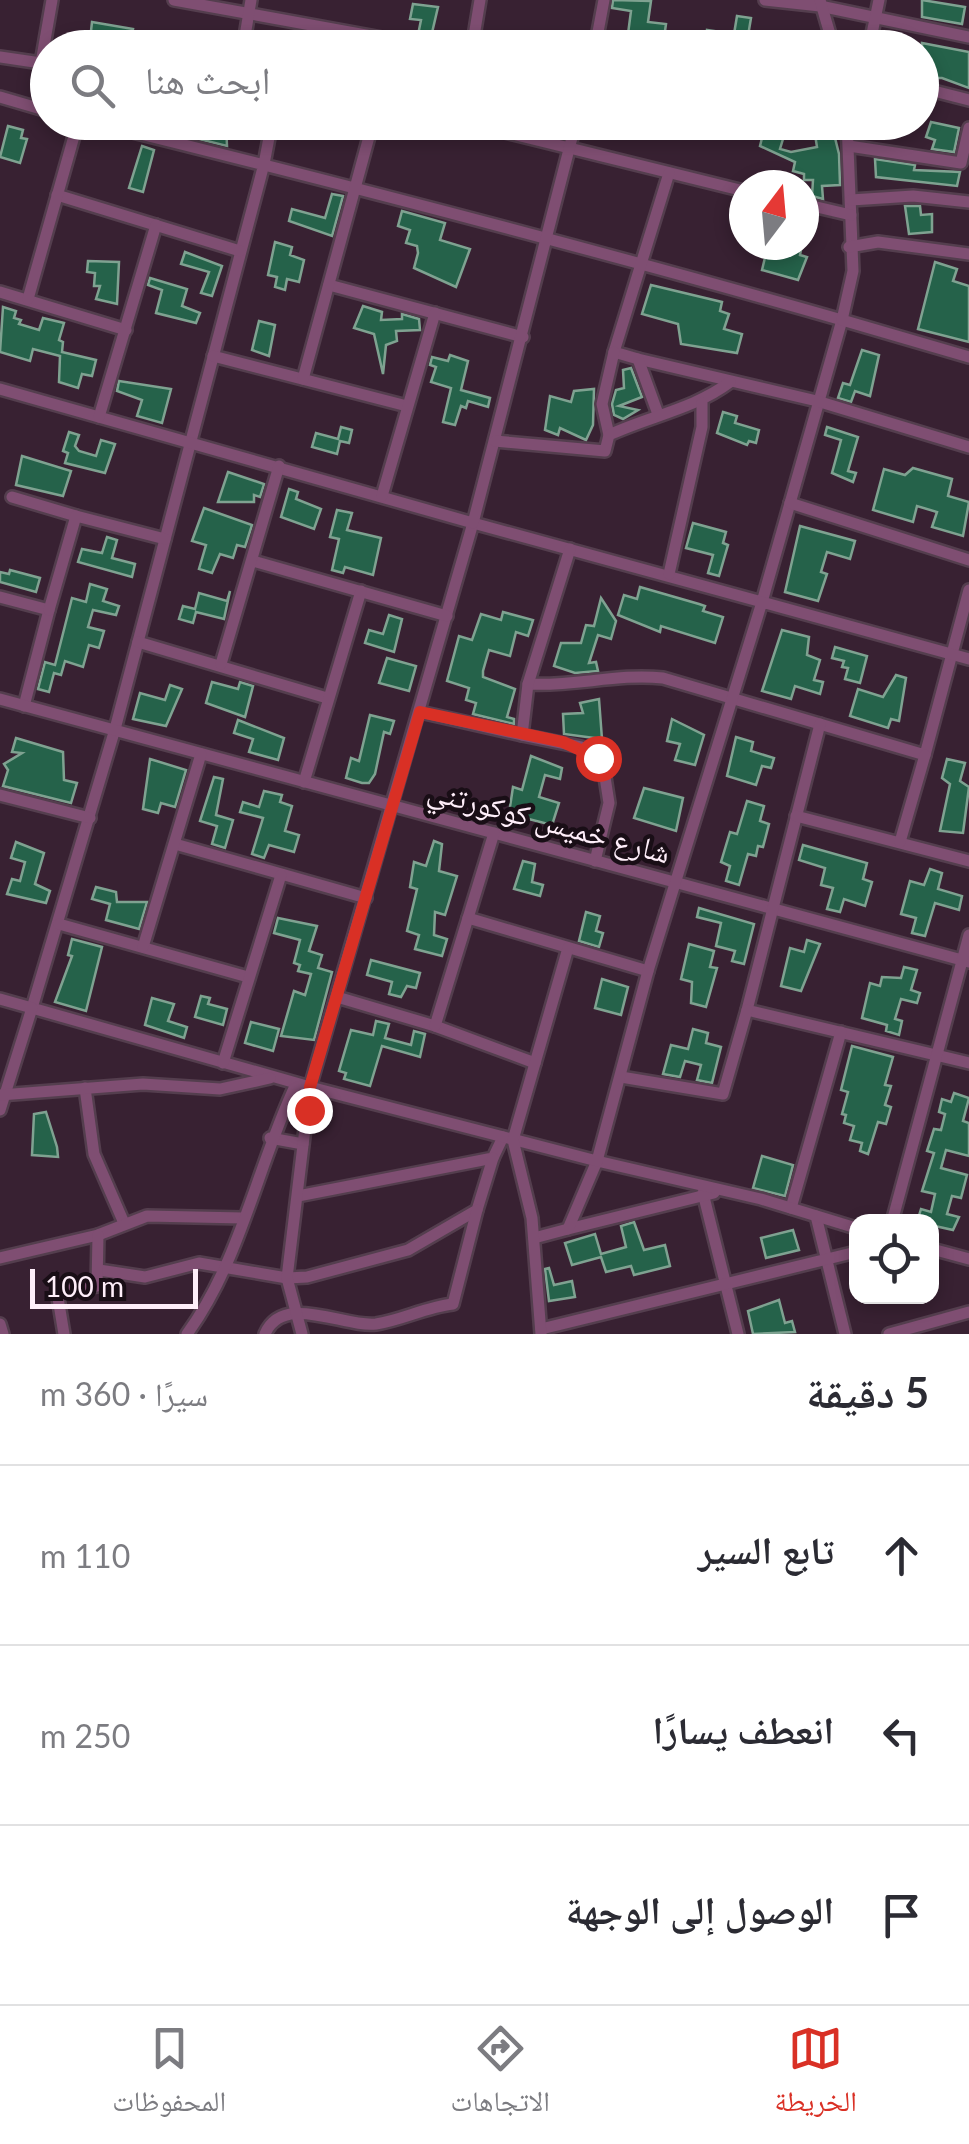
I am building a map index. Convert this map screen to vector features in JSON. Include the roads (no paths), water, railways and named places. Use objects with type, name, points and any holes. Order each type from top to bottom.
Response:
[{"type":"street","points":[[48,30],[52,0]]},
{"type":"street","points":[[174,0],[250,7],[341,30]]},
{"type":"street","points":[[475,30],[480,0]]},
{"type":"street","points":[[598,30],[604,0]]},
{"type":"street","points":[[765,0],[820,3],[969,36]]},
{"type":"street","points":[[874,30],[879,0]]},
{"type":"street","points":[[820,3],[828,30]]},
{"type":"street","points":[[0,57],[30,62]]},
{"type":"street","points":[[939,92],[969,100]]},
{"type":"street","points":[[0,97],[30,106]]},
{"type":"street","points":[[848,146],[965,163],[969,128]]},
{"type":"street","points":[[28,299],[73,140]]},
{"type":"street","points":[[166,140],[548,237],[969,357]]},
{"type":"street","points":[[0,1110],[115,729],[269,140]]},
{"type":"street","points":[[304,379],[368,140]]},
{"type":"street","points":[[534,140],[729,187]]},
{"type":"street","points":[[302,1334],[287,1278],[310,1087],[473,523],[571,140]]},
{"type":"street","points":[[568,1229],[596,1161],[648,972],[762,602],[842,320],[852,270],[848,140]]},
{"type":"street","points":[[495,441],[605,451],[609,435],[602,404],[669,173]]},
{"type":"street","points":[[58,195],[240,250]]},
{"type":"street","points":[[850,200],[914,196],[969,202]]},
{"type":"street","points":[[819,208],[851,215]]},
{"type":"street","points":[[99,417],[156,225]]},
{"type":"street","points":[[849,247],[878,242],[969,254]]},
{"type":"street","points":[[329,285],[523,337]]},
{"type":"street","points":[[0,292],[126,330]]},
{"type":"street","points":[[382,496],[435,313]]},
{"type":"street","points":[[614,352],[817,401],[969,447]]},
{"type":"street","points":[[213,356],[407,406]]},
{"type":"street","points":[[638,359],[658,414]]},
{"type":"street","points":[[609,435],[658,414],[702,402],[730,382]]},
{"type":"street","points":[[0,389],[969,660]]},
{"type":"street","points":[[668,574],[702,427],[702,402]]},
{"type":"street","points":[[221,664],[279,466]]},
{"type":"street","points":[[12,496],[166,538]]},
{"type":"street","points":[[790,503],[969,560]]},
{"type":"street","points":[[24,706],[76,516]]},
{"type":"street","points":[[522,736],[528,684],[570,549]]},
{"type":"street","points":[[253,560],[447,616]]},
{"type":"street","points":[[304,782],[361,590]]},
{"type":"street","points":[[900,842],[969,590]]},
{"type":"street","points":[[0,598],[49,610]]},
{"type":"street","points":[[138,642],[326,698]]},
{"type":"street","points":[[528,684],[554,686],[635,675],[731,696],[925,755]]},
{"type":"street","name":"شارع خميس كوكورتني","points":[[0,699],[965,961]]},
{"type":"street","points":[[420,712],[581,747],[603,764],[609,803],[595,861]]},
{"type":"street","points":[[621,1076],[723,1094],[820,724]]},
{"type":"street","points":[[143,948],[201,754]]},
{"type":"street","points":[[0,795],[90,818]]},
{"type":"street","points":[[796,816],[969,861]]},
{"type":"street","points":[[435,1026],[494,833]]},
{"type":"street","points":[[174,844],[366,898]]},
{"type":"street","points":[[223,1063],[281,875]]},
{"type":"street","points":[[468,918],[648,972]]},
{"type":"street","points":[[59,924],[248,977]]},
{"type":"street","points":[[894,1214],[969,935]]},
{"type":"street","points":[[264,1334],[279,1319],[297,1316],[326,1315],[368,1325],[453,1304],[493,1158],[508,1138],[535,1064],[568,948]]},
{"type":"street","points":[[337,997],[435,1026],[535,1064]]},
{"type":"street","points":[[0,1000],[296,1084],[730,1192],[849,1226]]},
{"type":"street","points":[[747,1010],[969,1063]]},
{"type":"street","points":[[791,1208],[841,1032]]},
{"type":"street","points":[[2,1095],[163,1084],[220,1089],[274,1078]]},
{"type":"street","points":[[187,1334],[226,1268],[270,1138],[296,1084]]},
{"type":"street","points":[[85,1088],[94,1154],[124,1223]]},
{"type":"street","points":[[270,1138],[304,1144]]},
{"type":"street","points":[[508,1138],[534,1238],[541,1332],[849,1254]]},
{"type":"street","points":[[298,1196],[493,1158]]},
{"type":"street","points":[[534,1238],[703,1193],[730,1192]]},
{"type":"street","points":[[703,1193],[738,1334]]},
{"type":"street","points":[[99,1270],[134,1277],[188,1264],[287,1278],[408,1250],[477,1210]]},
{"type":"street","points":[[0,1258],[98,1235],[147,1216],[243,1218]]},
{"type":"street","points":[[816,1216],[845,1334]]},
{"type":"street","points":[[64,1334],[60,1295],[96,1288],[98,1235]]},
{"type":"street","points":[[939,1251],[969,1259]]},
{"type":"street","points":[[888,1334],[969,1312]]},
{"type":"street","points":[[0,1324],[3,1334]]}]
